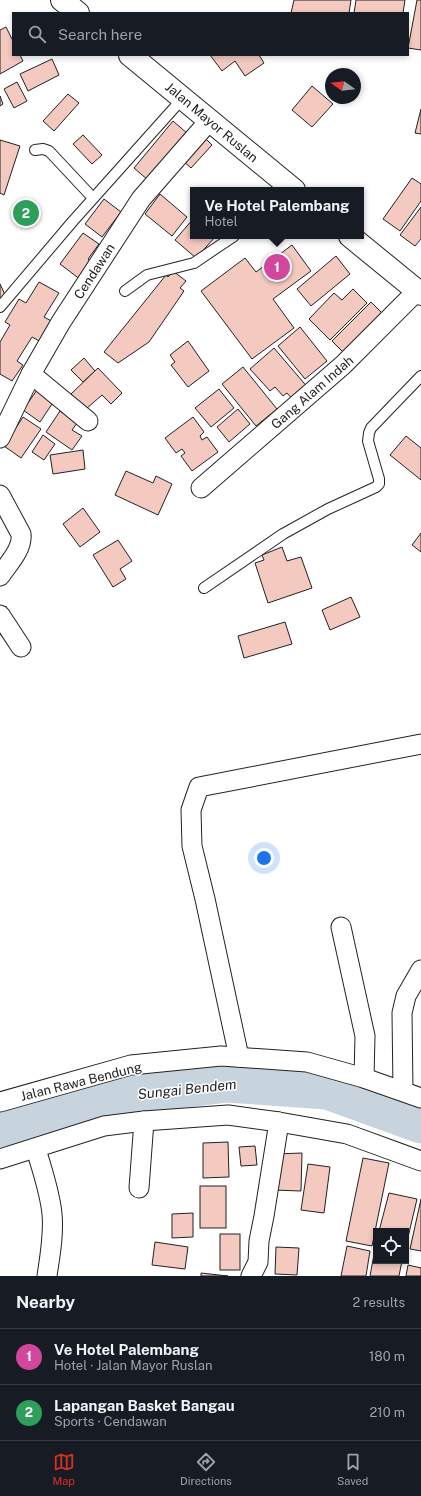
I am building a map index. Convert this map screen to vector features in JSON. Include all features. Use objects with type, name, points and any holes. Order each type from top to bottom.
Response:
[{"type":"street","points":[[62,0],[77,12]]},
{"type":"street","name":"Jalan Mayor Ruslan","points":[[131,56],[210,120],[284,185]]},
{"type":"street","name":"Cendawan","points":[[0,438],[31,374],[61,322],[141,199],[210,120]]},
{"type":"street","points":[[354,239],[419,293]]},
{"type":"street","name":"Gang Alam Indah","points":[[202,488],[343,365],[419,293]]},
{"type":"street","points":[[31,374],[88,422]]},
{"type":"street","points":[[0,495],[22,538],[20,546],[0,576]]},
{"type":"street","points":[[0,615],[21,647]]},
{"type":"street","points":[[239,1058],[205,899],[192,846],[191,810],[199,787],[421,744]]},
{"type":"street","points":[[341,927],[365,1036],[364,1078]]},
{"type":"street","points":[[403,1091],[402,1013],[406,996],[421,970]]},
{"type":"street","name":"Jalan Rawa Bendung","points":[[0,1102],[131,1065],[221,1056],[307,1062],[364,1078],[421,1098]]},
{"type":"street","points":[[0,1159],[36,1149],[104,1126],[144,1121],[228,1115],[347,1134],[421,1161]]},
{"type":"street","points":[[140,1188],[144,1121]]},
{"type":"street","points":[[252,1276],[258,1262],[259,1241],[279,1122]]},
{"type":"street","points":[[36,1149],[48,1193],[52,1216],[51,1252],[47,1276]]},
{"type":"lane","points":[[0,306],[93,198],[183,98]]},
{"type":"lane","points":[[35,150],[49,150],[93,198]]},
{"type":"lane","points":[[125,291],[147,275],[194,263],[230,239]]},
{"type":"lane","points":[[204,588],[283,534],[328,509],[376,487],[379,479],[368,441],[371,428],[421,376]]},
{"type":"building","points":[[294,0],[351,0],[349,12],[291,12]]},
{"type":"building","points":[[356,0],[405,0],[403,12],[354,12]]},
{"type":"building","points":[[417,0],[421,0],[421,50],[409,48]]},
{"type":"building","points":[[6,27],[12,39],[12,56],[20,56],[23,61],[0,74],[0,30]]},
{"type":"building","points":[[211,56],[260,56],[264,63],[245,76],[235,61],[222,71]]},
{"type":"building","points":[[52,59],[59,75],[28,91],[20,74]]},
{"type":"building","points":[[17,82],[27,101],[14,108],[4,89]]},
{"type":"building","points":[[312,86],[325,97],[325,104],[333,104],[312,127],[292,110]]},
{"type":"building","points":[[68,94],[79,103],[54,131],[43,121]]},
{"type":"building","points":[[0,96],[3,104],[0,106]]},
{"type":"building","points":[[421,109],[421,134],[415,133]]},
{"type":"building","points":[[173,121],[188,134],[149,181],[134,168]]},
{"type":"building","points":[[83,135],[102,155],[92,164],[73,144]]},
{"type":"building","points":[[203,136],[212,145],[191,168],[182,160]]},
{"type":"building","points":[[0,140],[20,146],[4,195],[0,193]]},
{"type":"building","points":[[412,178],[421,184],[421,201],[400,231],[383,219]]},
{"type":"building","points":[[160,194],[187,217],[172,236],[145,214]]},
{"type":"building","points":[[104,199],[121,212],[102,237],[85,224]]},
{"type":"building","points":[[421,207],[421,239],[415,246],[400,235]]},
{"type":"building","points":[[190,222],[190,239],[213,239],[196,258],[175,240]]},
{"type":"building","points":[[83,233],[99,244],[88,259],[93,264],[81,280],[60,264]]},
{"type":"building","points":[[292,245],[311,271],[273,299],[294,328],[252,359],[201,291],[245,258],[256,272]]},
{"type":"building","points":[[336,256],[350,274],[311,306],[297,289]]},
{"type":"building","points":[[173,271],[186,281],[180,288],[184,291],[149,342],[118,363],[104,352],[166,275],[168,277]]},
{"type":"building","points":[[39,282],[59,293],[44,317],[55,323],[43,343],[32,337],[17,361],[23,365],[12,381],[0,374],[0,342],[10,325],[5,322],[19,299],[26,303]]},
{"type":"building","points":[[0,284],[6,297],[0,300]]},
{"type":"building","points":[[353,289],[367,303],[330,340],[309,319],[334,293],[342,300]]},
{"type":"building","points":[[371,302],[385,316],[346,355],[332,341]]},
{"type":"building","points":[[300,327],[327,361],[305,379],[278,346]]},
{"type":"building","points":[[188,341],[209,371],[188,387],[171,365],[175,362],[170,355]]},
{"type":"building","points":[[274,348],[309,389],[295,402],[287,393],[283,396],[275,387],[270,391],[250,369]]},
{"type":"building","points":[[84,358],[95,371],[83,382],[71,370]]},
{"type":"building","points":[[243,367],[277,409],[256,426],[222,384]]},
{"type":"building","points":[[98,368],[122,393],[111,404],[102,395],[86,409],[71,394]]},
{"type":"building","points":[[219,389],[234,408],[211,427],[195,408]]},
{"type":"building","points":[[37,390],[54,401],[40,422],[23,410]]},
{"type":"building","points":[[238,409],[250,424],[229,442],[217,427]]},
{"type":"building","points":[[60,411],[77,423],[72,430],[82,436],[72,450],[46,432]]},
{"type":"building","points":[[23,417],[41,429],[21,458],[4,446]]},
{"type":"building","points":[[193,417],[204,432],[200,436],[202,440],[207,437],[218,452],[192,471],[181,456],[185,453],[182,449],[176,453],[165,438]]},
{"type":"building","points":[[43,435],[55,444],[44,460],[32,452]]},
{"type":"building","points":[[406,436],[421,448],[421,480],[390,455]]},
{"type":"building","points":[[83,450],[85,469],[53,474],[50,455]]},
{"type":"building","points":[[126,471],[153,483],[156,476],[172,484],[158,515],[115,495]]},
{"type":"building","points":[[83,508],[100,532],[80,547],[63,524]]},
{"type":"building","points":[[421,533],[421,552],[412,545]]},
{"type":"building","points":[[118,540],[132,561],[120,569],[126,579],[113,587],[93,555]]},
{"type":"building","points":[[282,547],[287,561],[301,557],[312,588],[268,603],[255,563],[264,560],[262,555]]},
{"type":"building","points":[[351,597],[360,617],[330,630],[322,610]]},
{"type":"building","points":[[285,622],[292,644],[244,658],[238,636]]},
{"type":"building","points":[[228,1142],[229,1177],[203,1178],[203,1143]]},
{"type":"building","points":[[255,1146],[257,1165],[241,1166],[239,1147]]},
{"type":"building","points":[[302,1153],[301,1191],[273,1190],[276,1154]]},
{"type":"building","points":[[363,1158],[389,1163],[376,1228],[373,1228],[372,1246],[346,1241]]},
{"type":"building","points":[[308,1164],[330,1167],[324,1213],[301,1210]]},
{"type":"building","points":[[200,1186],[226,1186],[226,1228],[200,1228]]},
{"type":"building","points":[[389,1193],[417,1199],[409,1233],[409,1228],[380,1228]]},
{"type":"building","points":[[421,1199],[421,1251],[410,1249]]},
{"type":"building","points":[[193,1213],[193,1237],[172,1238],[172,1214]]},
{"type":"building","points":[[220,1234],[240,1234],[240,1270],[220,1270]]},
{"type":"building","points":[[155,1242],[188,1247],[185,1269],[152,1265]]},
{"type":"building","points":[[347,1246],[370,1251],[366,1276],[341,1276]]},
{"type":"building","points":[[276,1247],[299,1248],[297,1275],[275,1274]]},
{"type":"building","points":[[373,1260],[373,1264],[401,1264],[399,1276],[370,1276]]},
{"type":"building","points":[[408,1265],[421,1268],[421,1276],[406,1276]]},
{"type":"building","points":[[201,1273],[228,1276],[201,1276]]},
{"type":"waterway","name":"Sungai Bendem","points":[[0,1128],[122,1096],[227,1083],[327,1090],[421,1124]]},
{"type":"place","name":"Lapangan Basket Bangau","points":[[26,213]]},
{"type":"place","name":"Ve Hotel Palembang","points":[[277,267]]}]
